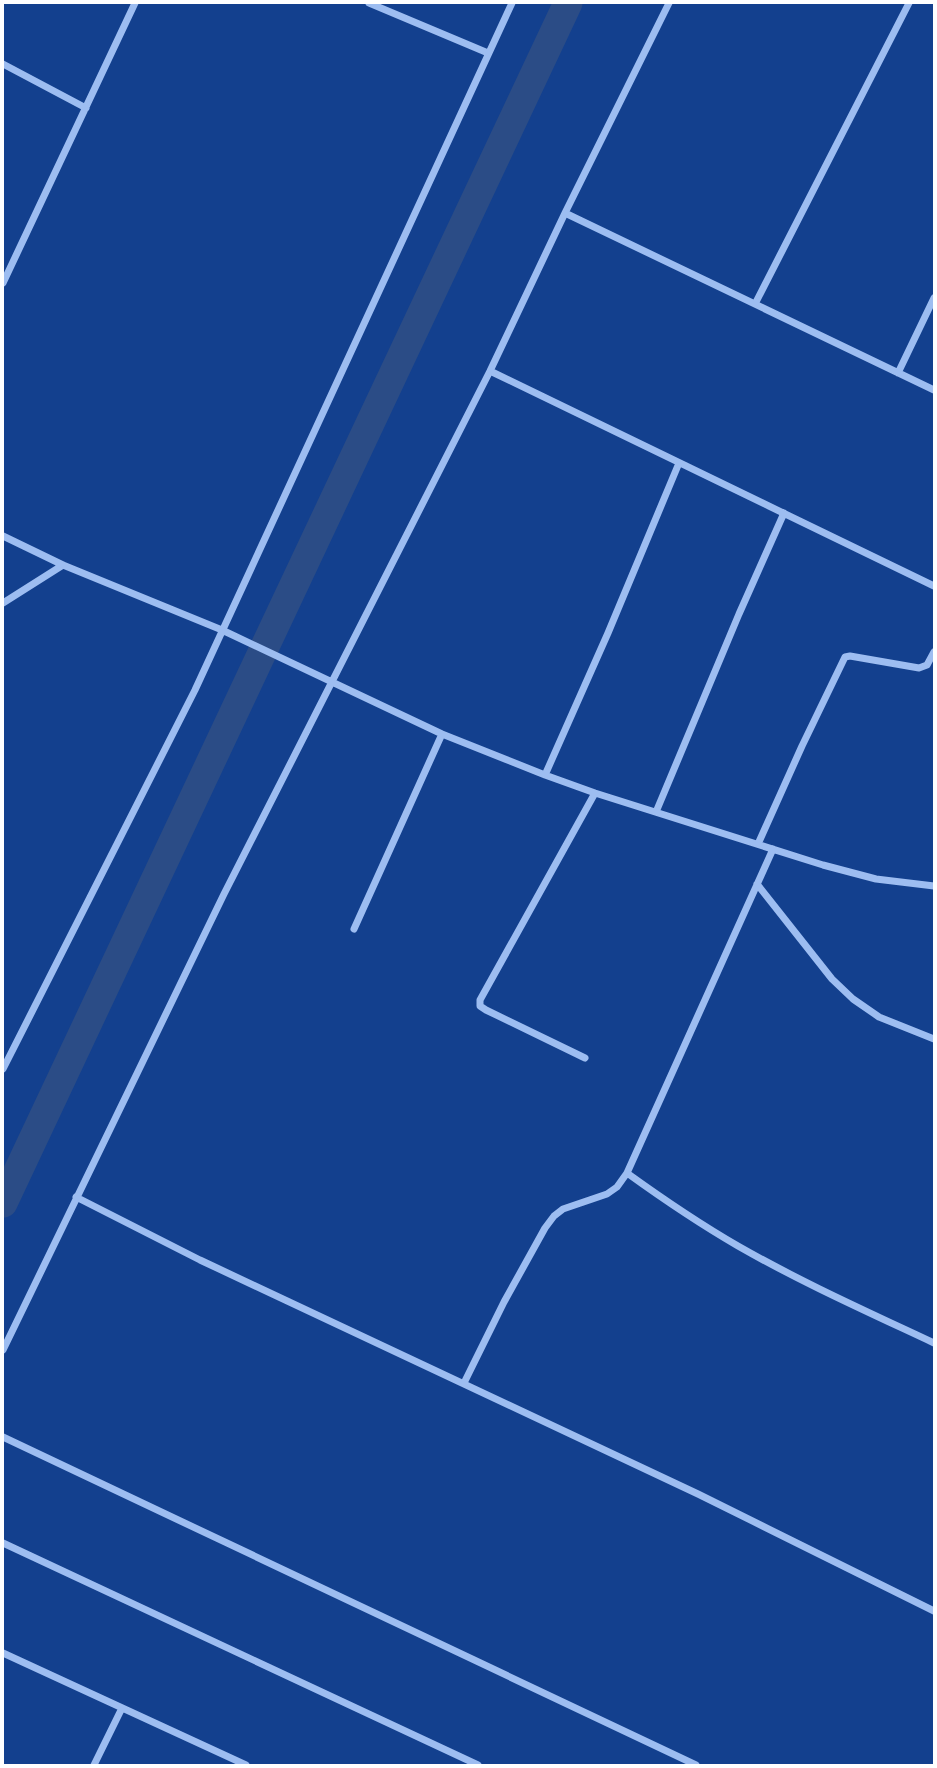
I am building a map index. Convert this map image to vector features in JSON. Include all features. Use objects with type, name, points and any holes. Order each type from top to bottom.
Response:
[{"type":"street","points":[[3,283],[135,3]]},
{"type":"street","points":[[369,3],[488,53]]},
{"type":"street","points":[[3,1069],[153,774],[222,630],[512,3]]},
{"type":"street","points":[[3,1350],[224,894],[490,371],[565,212],[669,3]]},
{"type":"street","points":[[755,304],[909,3]]},
{"type":"street","points":[[3,64],[86,108]]},
{"type":"street","points":[[565,212],[934,390]]},
{"type":"street","points":[[898,373],[934,298]]},
{"type":"street","points":[[490,371],[934,586]]},
{"type":"street","points":[[545,775],[608,633],[679,463]]},
{"type":"street","points":[[656,812],[736,621],[784,513]]},
{"type":"street","points":[[3,536],[63,565],[222,630],[442,734],[545,775],[594,793],[823,865],[876,879],[934,886]]},
{"type":"street","points":[[3,603],[63,565]]},
{"type":"street","points":[[758,844],[802,746],[845,657],[850,656],[919,668],[927,665],[934,652]]},
{"type":"street","points":[[354,929],[442,734]]},
{"type":"street","points":[[585,1058],[486,1010],[480,1006],[480,1000],[594,793]]},
{"type":"street","points":[[464,1384],[504,1302],[545,1228],[554,1216],[563,1208],[607,1194],[617,1187],[627,1173],[773,849]]},
{"type":"street","points":[[758,884],[832,979],[853,999],[879,1017],[934,1039]]},
{"type":"street","points":[[627,1173],[674,1207],[739,1246],[835,1296],[934,1342]]},
{"type":"street","points":[[76,1197],[200,1260],[698,1494],[934,1612]]},
{"type":"street","points":[[3,1437],[574,1709],[696,1765]]},
{"type":"street","points":[[3,1543],[478,1765]]},
{"type":"street","points":[[3,1653],[246,1765]]},
{"type":"street","points":[[94,1765],[122,1708]]},
{"type":"waterway","points":[[3,1203],[568,3]]}]
